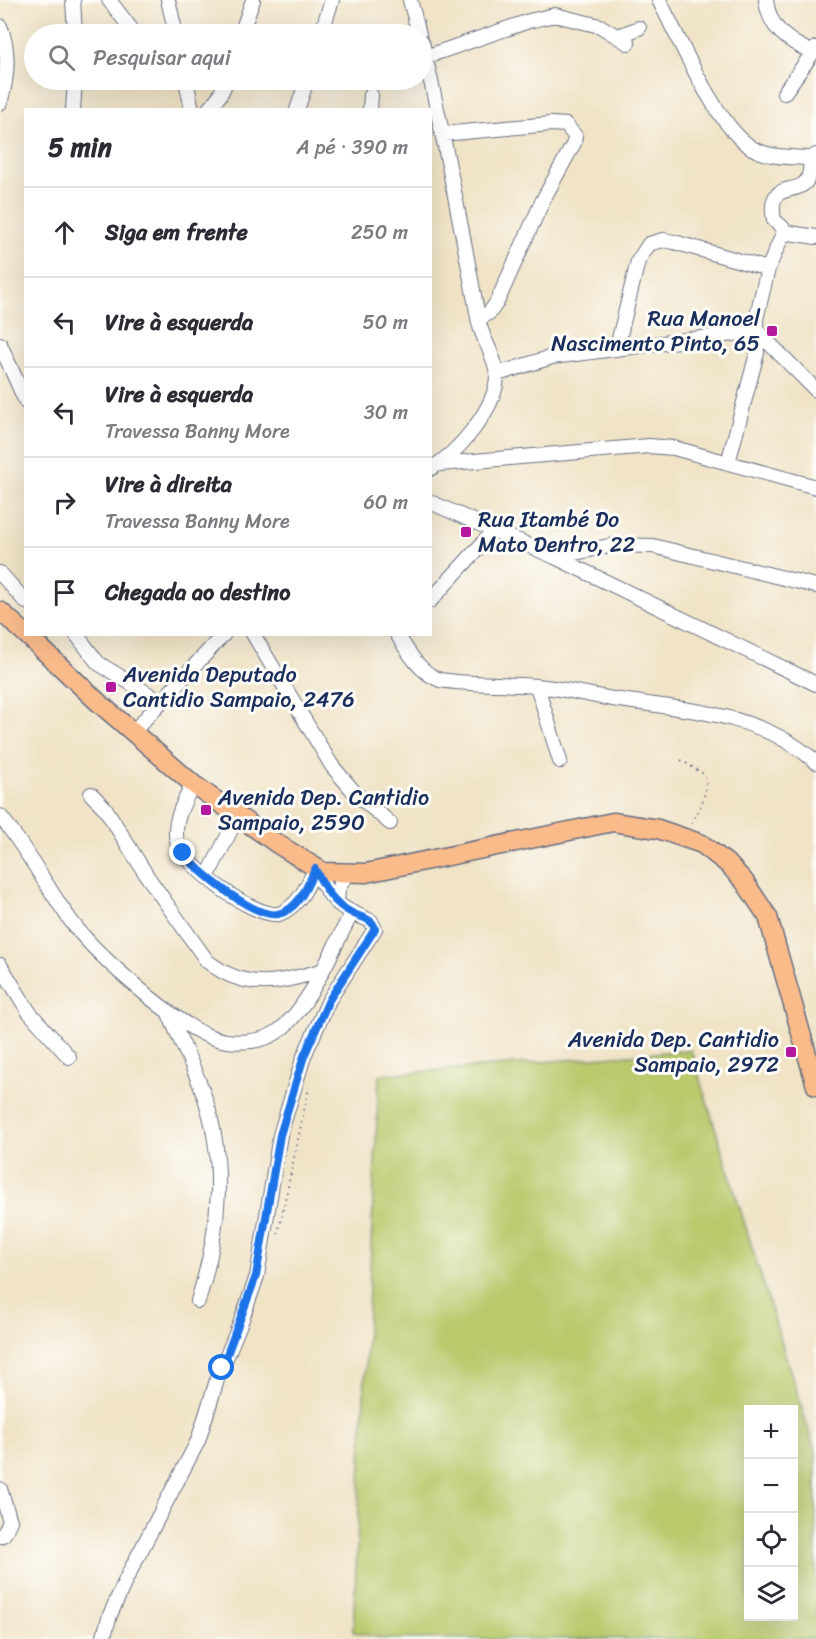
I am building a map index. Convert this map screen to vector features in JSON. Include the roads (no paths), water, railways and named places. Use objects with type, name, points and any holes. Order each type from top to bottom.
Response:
[{"type":"main road","points":[[0,611],[24,632]]},
{"type":"main road","points":[[28,636],[132,733],[193,784],[315,869],[346,874],[366,873],[613,822],[658,829],[702,844],[729,865],[757,898],[768,917],[816,1086]]},
{"type":"street","points":[[73,0],[74,24]]},
{"type":"street","points":[[109,0],[127,24]]},
{"type":"street","points":[[168,0],[174,24]]},
{"type":"street","points":[[245,24],[253,0]]},
{"type":"street","points":[[324,24],[332,0]]},
{"type":"street","points":[[410,0],[416,24]]},
{"type":"street","points":[[659,0],[693,66],[735,134],[753,148],[774,156],[813,157],[808,178],[803,184],[779,191],[775,196],[774,220],[783,232]]},
{"type":"street","points":[[766,0],[771,23],[792,42],[814,51],[784,93]]},
{"type":"street","points":[[432,55],[547,15],[570,17],[600,26],[623,39],[639,28]]},
{"type":"street","points":[[0,26],[6,46],[7,63],[0,103]]},
{"type":"street","points":[[432,89],[479,319],[498,373],[490,401],[477,426],[435,466]]},
{"type":"street","points":[[73,108],[74,90]]},
{"type":"street","points":[[188,90],[192,108]]},
{"type":"street","points":[[210,108],[222,90]]},
{"type":"street","points":[[298,108],[304,90]]},
{"type":"street","points":[[442,134],[522,126],[566,125],[575,136],[574,143],[543,200],[497,302],[490,312],[479,319]]},
{"type":"street","points":[[783,232],[816,237]]},
{"type":"street","points":[[728,463],[758,352],[756,319],[768,269],[783,232]]},
{"type":"street","points":[[616,347],[638,261],[649,244],[663,240],[674,242],[768,269]]},
{"type":"street","points":[[498,373],[552,357],[616,347],[757,331]]},
{"type":"street","points":[[757,331],[816,390]]},
{"type":"street","points":[[0,344],[24,398]]},
{"type":"street","points":[[435,466],[649,446],[674,448],[816,487]]},
{"type":"street","points":[[432,503],[555,557],[816,684]]},
{"type":"street","points":[[432,599],[494,531]]},
{"type":"street","points":[[555,557],[614,544],[653,546],[816,586]]},
{"type":"street","points":[[0,573],[24,600]]},
{"type":"street","points":[[78,636],[98,663],[161,702]]},
{"type":"street","points":[[132,733],[222,636]]},
{"type":"street","points":[[253,636],[332,766],[355,793],[390,823]]},
{"type":"street","points":[[400,636],[417,664],[428,674],[440,680],[537,686],[723,716],[779,737],[816,762]]},
{"type":"street","points":[[537,686],[560,761]]},
{"type":"street","points":[[193,784],[181,810],[177,840],[192,865],[246,904],[274,915],[284,912],[306,891],[315,869]]},
{"type":"street","points":[[91,794],[105,808],[147,876],[202,954],[217,969],[234,979],[267,983],[321,971]]},
{"type":"street","points":[[0,816],[75,926],[117,970],[167,1009],[212,1037],[238,1042],[259,1039],[278,1031],[290,1020],[358,916]]},
{"type":"street","points":[[207,876],[238,816]]},
{"type":"street","points":[[102,1639],[128,1575],[198,1442],[217,1380],[256,1276],[280,1135],[296,1079],[316,1026],[329,1000],[373,935],[374,924],[330,898],[315,869]]},
{"type":"street","points":[[337,903],[338,889],[346,874]]},
{"type":"street","points":[[0,965],[29,1012],[69,1057]]},
{"type":"street","points":[[167,1009],[201,1088],[220,1183],[218,1218],[198,1301]]},
{"type":"street","points":[[0,1489],[10,1521],[4,1534],[0,1536]]},
{"type":"place","name":"Rua Manoel Nascimento Pinto, 65","points":[[772,331]]},
{"type":"place","name":"Rua Itambé Do Mato Dentro, 22","points":[[466,532]]},
{"type":"place","name":"Avenida Deputado Cantidio Sampaio, 2476","points":[[111,687]]},
{"type":"place","name":"Avenida Dep. Cantidio Sampaio, 2590","points":[[206,810]]},
{"type":"place","name":"Avenida Dep. Cantidio Sampaio, 2972","points":[[791,1052]]}]
